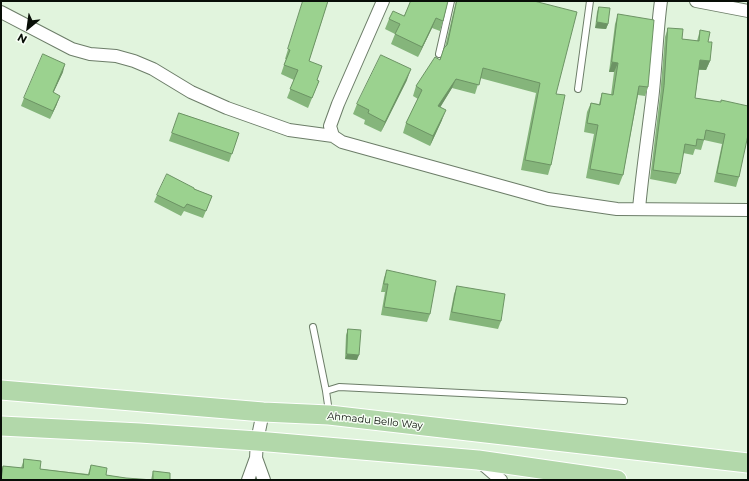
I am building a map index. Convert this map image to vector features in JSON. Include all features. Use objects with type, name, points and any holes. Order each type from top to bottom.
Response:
[{"type":"main road","name":"Ahmadu Bello Way","points":[[1,390],[263,412],[330,416],[748,463]]},
{"type":"main road","points":[[1,426],[140,433],[257,449],[478,460],[617,480]]},
{"type":"street","points":[[5,1],[1,12],[72,49],[90,54],[116,56],[134,61],[153,69],[191,92],[227,108],[289,130],[333,136],[342,142],[548,199],[610,208],[748,210]]},
{"type":"street","points":[[333,136],[330,126],[338,104],[383,1]]},
{"type":"street","points":[[639,209],[651,108],[661,1]]},
{"type":"street","points":[[696,1],[748,11]]},
{"type":"street","points":[[248,480],[257,449],[263,412]]},
{"type":"street","points":[[257,449],[264,480]]},
{"type":"street","points":[[478,460],[501,480]]},
{"type":"lane","points":[[439,54],[450,1]]},
{"type":"lane","points":[[578,90],[590,1]]},
{"type":"lane","points":[[313,327],[330,416]]},
{"type":"lane","points":[[326,391],[339,387],[624,401]]},
{"type":"building","points":[[303,1],[328,1],[309,61],[322,66],[317,80],[319,81],[312,98],[290,89],[298,70],[284,65],[290,50],[288,49]]},
{"type":"building","points":[[411,1],[448,1],[443,21],[436,18],[422,47],[395,34],[400,24],[389,19],[393,11],[404,16]]},
{"type":"building","points":[[457,1],[534,1],[577,12],[556,94],[565,95],[551,165],[525,160],[540,83],[483,68],[479,85],[456,79],[438,106],[446,110],[433,136],[406,123],[422,90],[416,86],[435,57],[440,60],[444,48],[447,45]]},
{"type":"building","points":[[599,7],[610,8],[608,24],[597,22]]},
{"type":"building","points":[[618,14],[654,20],[648,87],[639,86],[623,175],[590,169],[598,125],[587,123],[591,103],[600,105],[602,93],[613,95],[618,63],[612,62]]},
{"type":"building","points":[[668,28],[683,29],[682,39],[699,41],[700,30],[710,32],[708,42],[712,42],[710,61],[700,60],[695,98],[721,102],[721,100],[748,106],[748,135],[739,177],[717,173],[725,134],[706,130],[704,140],[697,139],[696,146],[685,144],[680,174],[653,170],[664,86]]},
{"type":"building","points":[[43,54],[65,64],[53,92],[60,96],[53,111],[24,98]]},
{"type":"building","points":[[381,55],[411,69],[385,122],[368,113],[369,110],[357,104]]},
{"type":"building","points":[[179,113],[239,133],[232,154],[172,133]]},
{"type":"building","points":[[167,174],[194,189],[212,196],[206,211],[187,204],[184,208],[157,195]]},
{"type":"building","points":[[387,270],[436,281],[430,314],[384,307],[388,284],[384,284]]},
{"type":"building","points":[[457,286],[505,294],[501,321],[452,312]]},
{"type":"building","points":[[348,329],[361,330],[359,355],[347,354]]},
{"type":"building","points":[[24,459],[41,461],[40,469],[89,475],[91,465],[107,468],[106,475],[153,480],[1,480],[3,466],[23,468]]},
{"type":"building","points":[[153,471],[170,473],[170,480],[153,480]]}]
